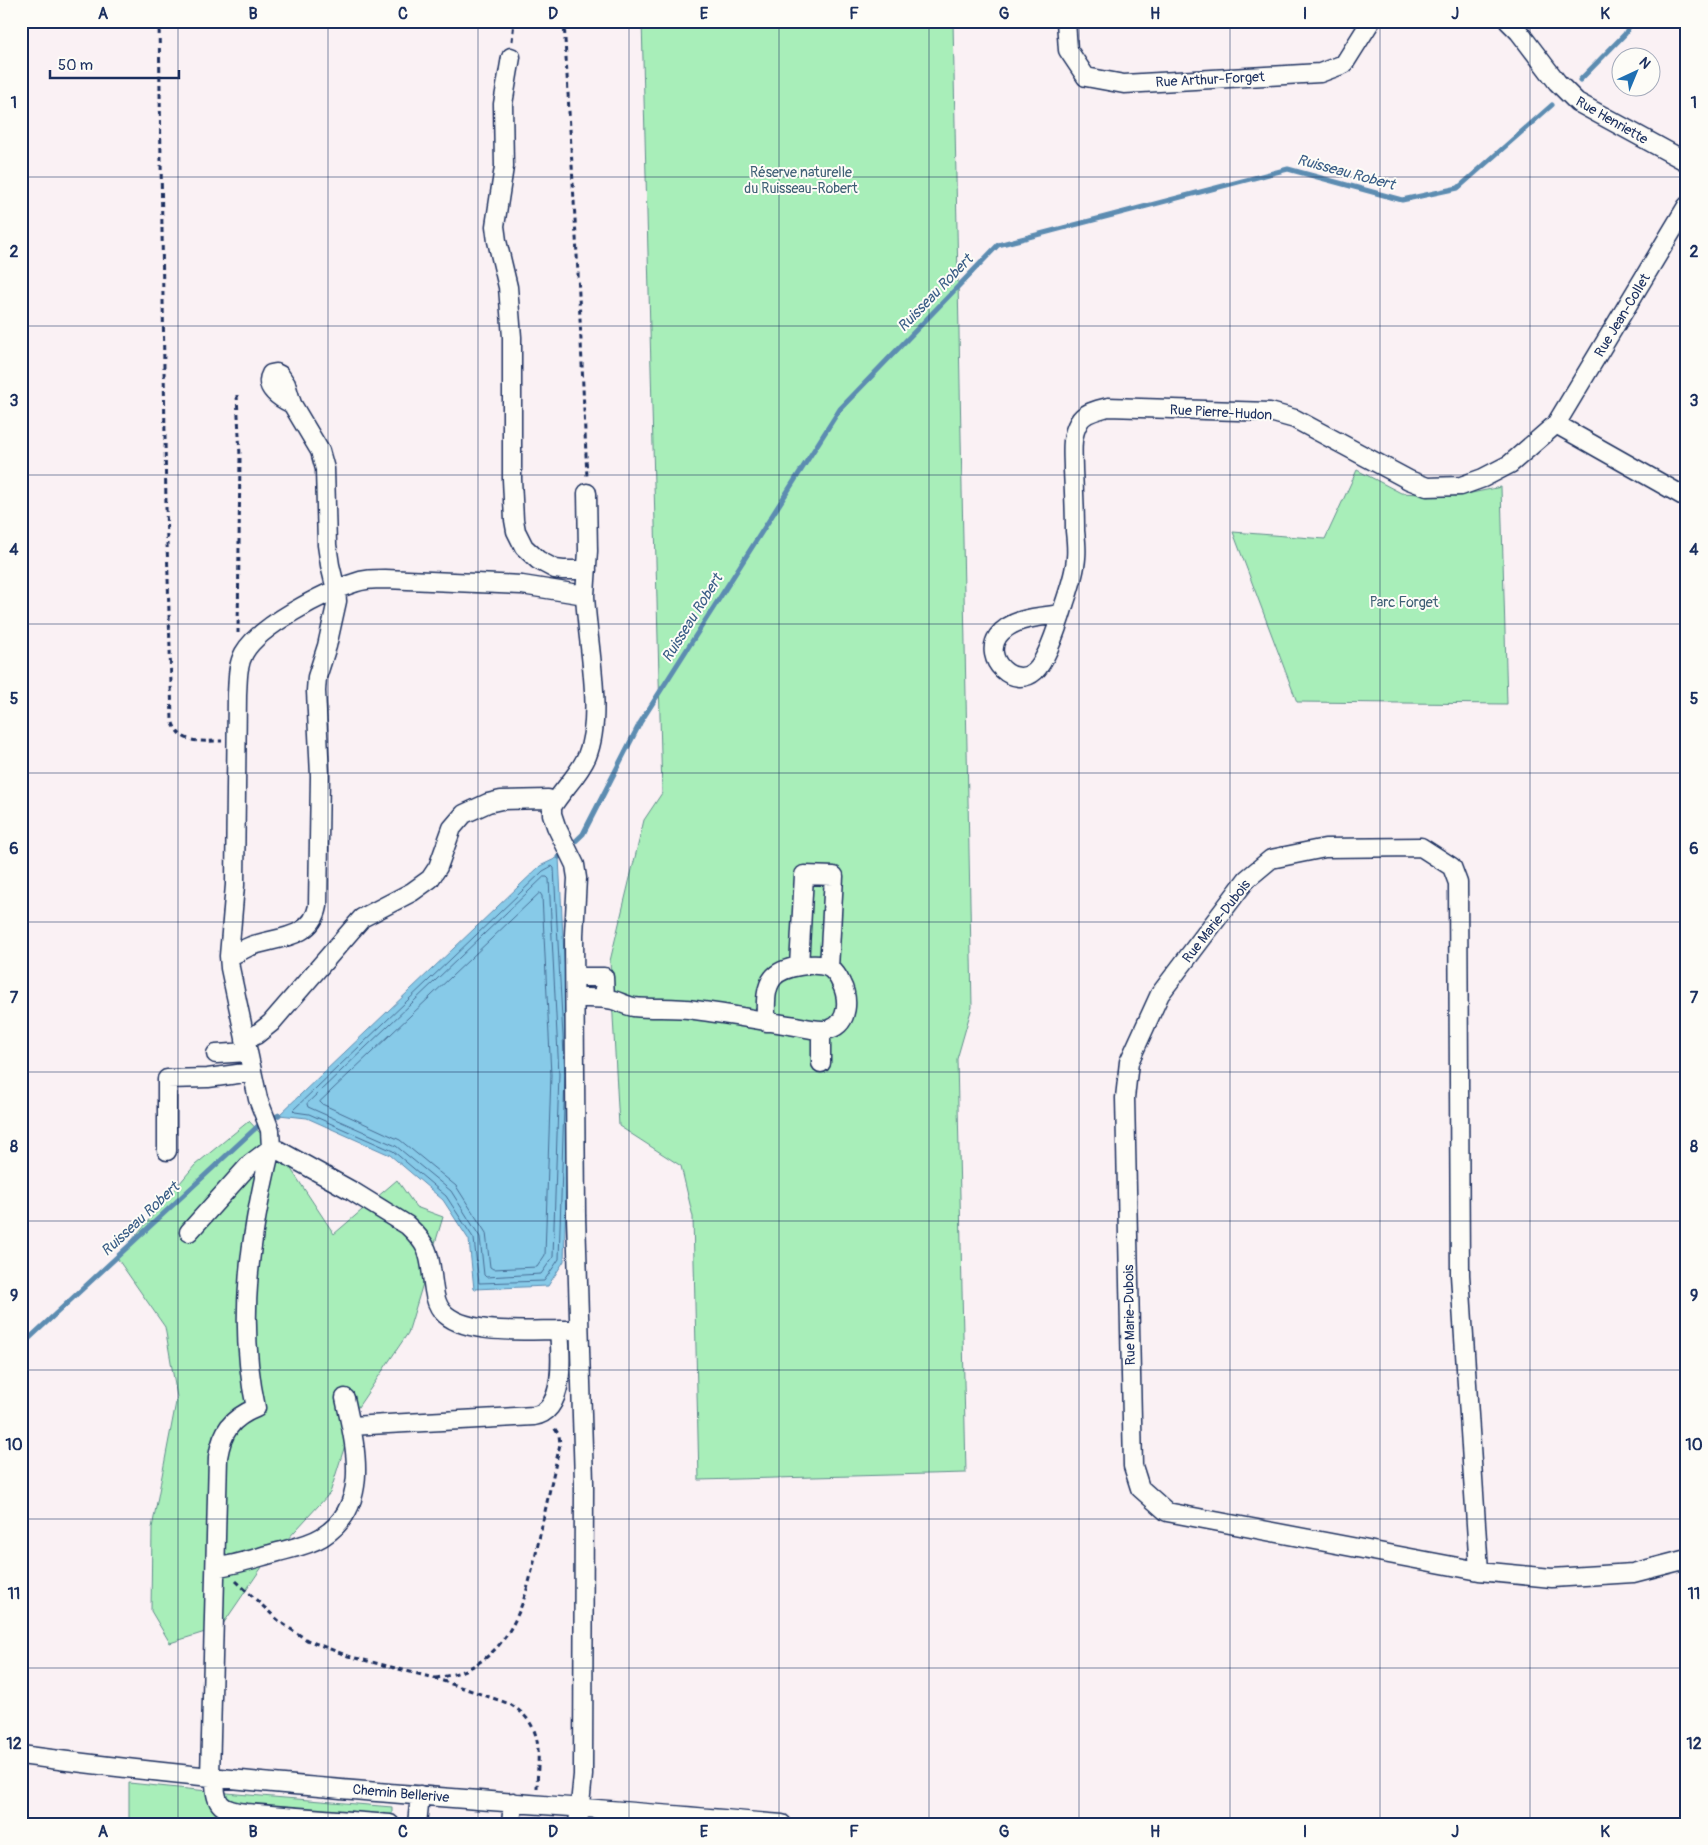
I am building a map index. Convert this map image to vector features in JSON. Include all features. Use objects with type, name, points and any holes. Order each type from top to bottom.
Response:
[{"type":"street","name":"Rue Arthur-Forget","points":[[1066,21],[1068,50],[1086,77],[1124,84],[1320,73],[1344,64],[1371,21]]},
{"type":"street","name":"Rue Henriette","points":[[1508,21],[1519,32],[1557,82],[1577,102],[1687,162]]},
{"type":"street","points":[[511,57],[503,104],[504,167],[495,226],[496,241],[508,287],[511,317],[513,511],[516,531],[524,547],[538,560],[555,569],[587,570]]},
{"type":"street","name":"Rue Jean-Collet","points":[[1556,424],[1687,206]]},
{"type":"street","points":[[229,956],[251,946],[300,931],[308,926],[316,916],[318,906],[320,776],[316,691],[317,678],[335,614],[336,590],[327,545],[324,460],[292,404]]},
{"type":"street","name":"Rue Pierre-Hudon","points":[[1061,614],[1072,582],[1076,557],[1072,439],[1079,420],[1091,412],[1108,407],[1270,412],[1295,420],[1409,480],[1427,487],[1461,486],[1483,478],[1510,464],[1556,424]]},
{"type":"street","points":[[1556,424],[1687,498]]},
{"type":"street","points":[[579,1816],[583,1775],[584,1482],[576,1216],[574,935],[577,878],[575,865],[562,841],[552,814],[552,807],[587,756],[592,736],[594,696],[585,595],[587,570],[587,493]]},
{"type":"street","points":[[554,590],[555,569]]},
{"type":"street","points":[[390,1824],[230,1811],[221,1806],[217,1800],[212,1777],[218,1457],[224,1433],[242,1415],[256,1408],[249,1372],[246,1306],[249,1257],[271,1148],[267,1122],[258,1099],[246,1046],[229,956],[235,886],[238,675],[245,651],[260,634],[273,624],[336,590],[368,579],[513,585],[585,595]]},
{"type":"street","points":[[216,1054],[246,1046],[271,1023],[362,918],[412,892],[430,879],[438,867],[452,828],[464,814],[488,802],[501,800],[548,799],[555,802]]},
{"type":"street","name":"Rue Marie-Dubois","points":[[1479,1571],[1460,1275],[1458,883],[1452,867],[1421,847],[1325,848],[1271,859],[1247,879],[1160,994],[1129,1062],[1125,1098],[1133,1466],[1140,1488],[1167,1512],[1479,1571],[1561,1578],[1633,1573],[1687,1559]]},
{"type":"street","points":[[799,966],[804,875],[834,876],[830,968]]},
{"type":"street","points":[[575,998],[605,999],[633,1007],[694,1010],[766,1022],[820,1030],[830,1029],[838,1024],[845,1012],[846,1003],[838,977],[830,968],[821,966],[799,966],[778,973],[769,983],[766,1022]]},
{"type":"street","points":[[575,977],[604,977],[605,999]]},
{"type":"street","points":[[820,1030],[821,1063]]},
{"type":"street","points":[[167,1151],[167,1080],[208,1078],[252,1072]]},
{"type":"street","points":[[271,1148],[288,1154],[407,1225],[424,1243],[428,1253],[436,1301],[441,1310],[456,1321],[464,1325],[507,1330],[579,1330]]},
{"type":"street","points":[[189,1232],[250,1164],[271,1148]]},
{"type":"street","points":[[351,1426],[431,1423],[544,1414],[552,1407],[557,1392],[560,1352],[559,1330]]},
{"type":"street","points":[[216,1567],[229,1566],[300,1546],[320,1538],[338,1524],[350,1505],[354,1494],[357,1459],[344,1398]]},
{"type":"street","name":"Chemin Bellerive","points":[[21,1755],[110,1767],[212,1777],[536,1804],[579,1816],[782,1824]]},
{"type":"street","points":[[417,1824],[420,1795]]},
{"type":"street","points":[[511,1824],[513,1802]]},
{"type":"path","points":[[159,21],[166,506],[172,720],[177,733],[182,737],[201,741],[237,741]]},
{"type":"path","points":[[564,21],[587,493]]},
{"type":"path","points":[[237,395],[240,456],[238,635],[239,643],[245,651]]},
{"type":"path","points":[[434,1678],[450,1676],[463,1671],[495,1651],[514,1625],[524,1603],[560,1444],[559,1435],[544,1414]]},
{"type":"path","points":[[216,1567],[232,1577],[280,1622],[307,1640],[348,1656],[434,1678],[510,1704],[522,1711],[530,1721],[537,1741],[536,1804]]},
{"type":"green space","name":"Réserve naturelle du Ruisseau-Robert","points":[[642,21],[953,21],[972,1007],[957,1059],[966,1473],[699,1480],[693,1217],[681,1166],[619,1126],[610,961],[644,820],[662,793]]},
{"type":"green space","name":"Parc Forget","points":[[1357,470],[1401,493],[1457,496],[1501,487],[1507,704],[1297,702],[1233,532],[1325,539]]},
{"type":"green space","points":[[249,1121],[285,1160],[334,1234],[397,1180],[416,1207],[443,1217],[408,1333],[356,1410],[330,1493],[262,1567],[221,1627],[170,1643],[151,1611],[152,1528],[177,1397],[165,1327],[117,1258],[195,1165]]},
{"type":"green space","points":[[129,1783],[392,1807],[392,1824],[129,1824]]},
{"type":"water","points":[[559,857],[570,1074],[564,1261],[548,1286],[474,1289],[469,1240],[443,1200],[390,1155],[307,1118],[279,1115],[540,866]]},
{"type":"waterway","name":"Ruisseau Robert","points":[[1580,80],[1625,34],[1632,21]]},
{"type":"waterway","name":"Ruisseau Robert","points":[[559,857],[583,834],[640,723],[840,409],[998,245],[1288,169],[1402,200],[1458,188],[1552,105]]},
{"type":"waterway","name":"Ruisseau Robert","points":[[21,1346],[259,1125],[279,1115]]}]
